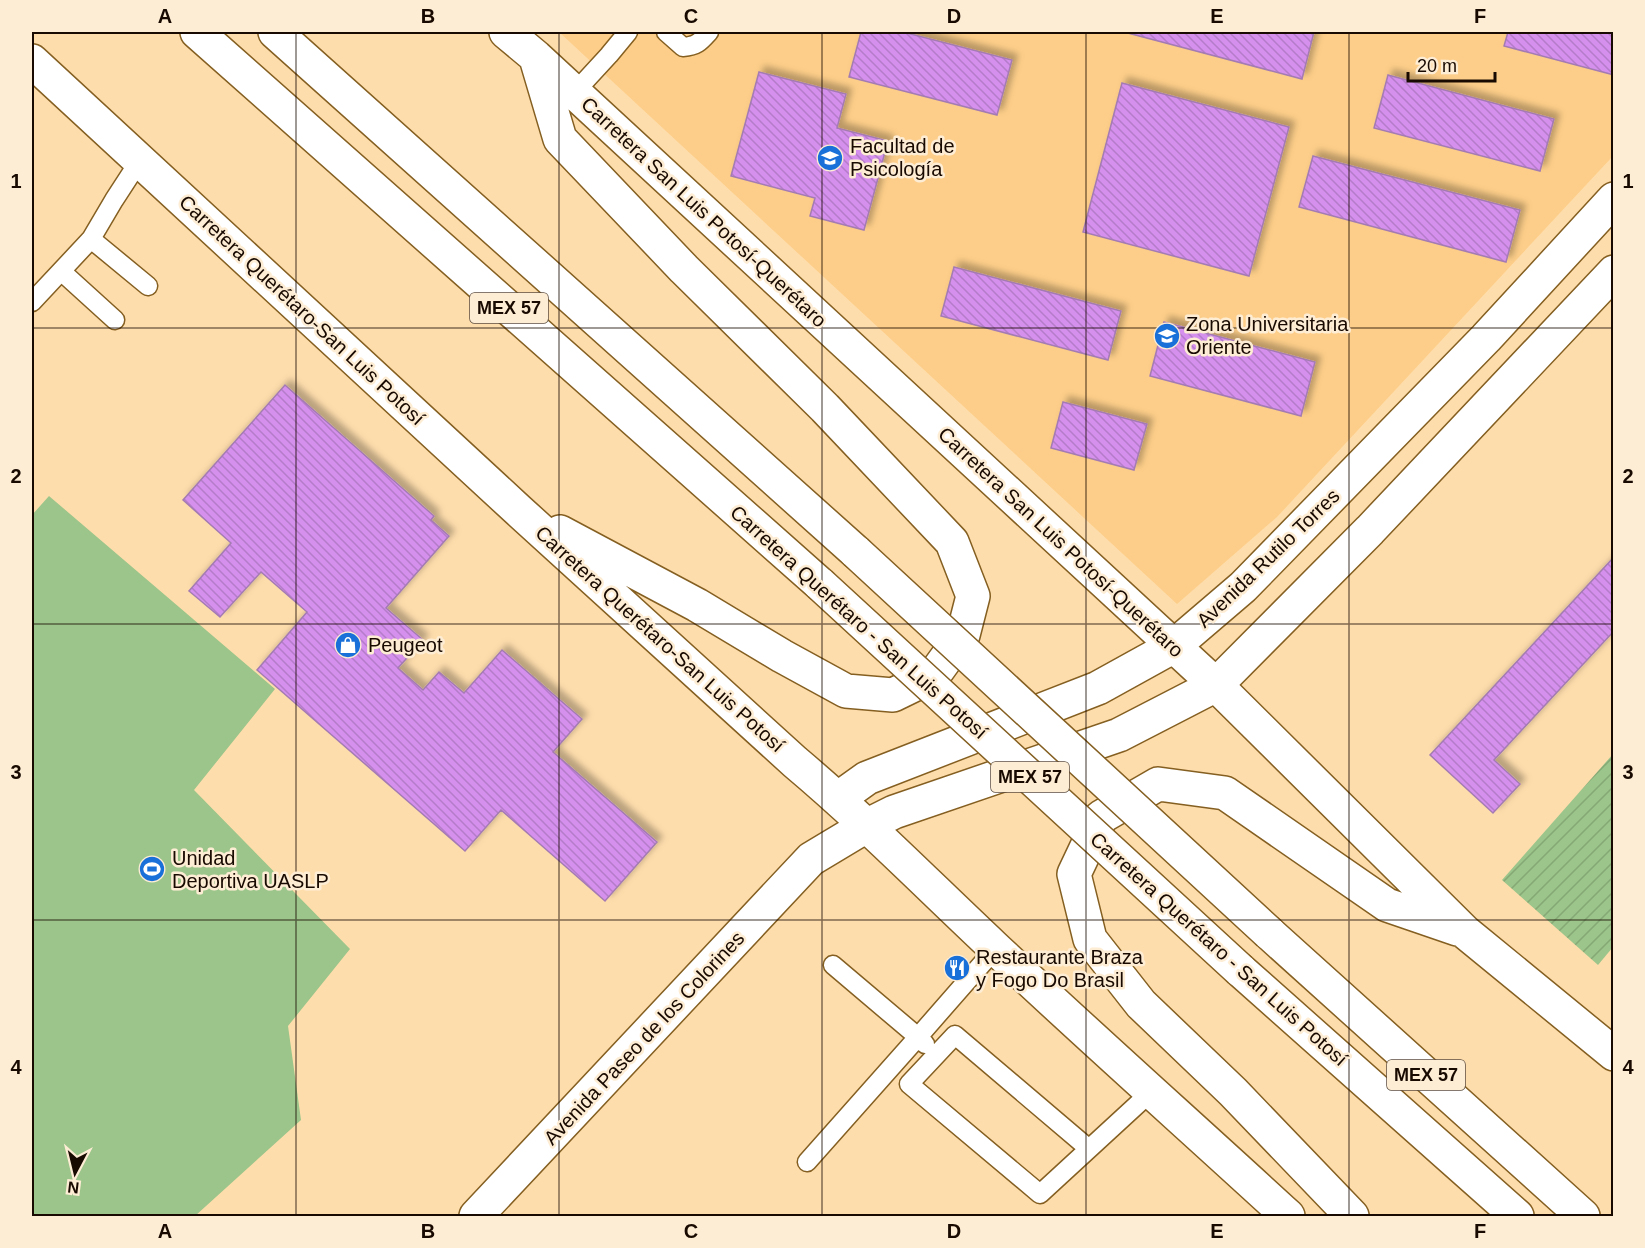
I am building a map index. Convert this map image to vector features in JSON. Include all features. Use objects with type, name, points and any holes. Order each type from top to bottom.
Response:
[{"type":"main road","name":"Carretera Querétaro - San Luis Potosí","points":[[197,32],[820,585],[1240,970],[1500,1205],[1517,1216]]},
{"type":"main road","name":"MEX 57","points":[[275,32],[856,552],[1269,933],[1583,1216]]},
{"type":"main road","name":"Carretera San Luis Potosí-Querétaro","points":[[506,32],[536,57],[1216,685],[1465,932],[1614,1054]]},
{"type":"main road","points":[[518,510],[697,605],[846,691],[893,695],[934,675],[963,635],[973,596],[952,542],[825,408],[684,269],[560,139],[536,57]]},
{"type":"main road","name":"Carretera Querétaro-San Luis Potosí","points":[[32,61],[518,510],[795,762],[838,798],[996,948],[1288,1216]]},
{"type":"main road","name":"Avenida Rutilo Torres","points":[[838,798],[867,778],[1098,688],[1174,646],[1243,587],[1486,338],[1614,199]]},
{"type":"main road","points":[[866,826],[894,812],[1119,735],[1216,685],[1370,530],[1614,272]]},
{"type":"main road","points":[[1352,1216],[1233,1092],[1141,1004],[1090,939],[1074,874],[1101,817],[1158,784],[1225,793],[1388,905],[1465,932]]},
{"type":"main road","name":"Avenida Paseo de los Colorines","points":[[811,859],[838,798]]},
{"type":"main road","name":"Avenida Paseo de los Colorines","points":[[476,1216],[811,859],[866,826]]},
{"type":"lane","points":[[574,93],[628,32]]},
{"type":"lane","points":[[666,32],[683,47],[693,46],[709,32]]},
{"type":"lane","points":[[32,302],[91,239],[140,160]]},
{"type":"lane","points":[[91,239],[148,286]]},
{"type":"lane","points":[[61,271],[115,320]]},
{"type":"lane","points":[[807,1162],[996,948]]},
{"type":"lane","points":[[833,965],[937,1054]]},
{"type":"lane","points":[[1088,1148],[956,1035],[909,1084],[1040,1194],[1152,1091]]},
{"type":"shaded area","name":"Zona Universitaria Oriente","points":[[559,32],[1613,32],[1613,156],[1277,517],[1177,604]]},
{"type":"green space","name":"Unidad Deportiva UASLP","points":[[49,496],[275,689],[194,790],[350,949],[288,1026],[301,1120],[195,1216],[32,1216],[32,515]]},
{"type":"green space","points":[[1613,754],[1613,947],[1598,965],[1502,880]]},
{"type":"building","points":[[861,32],[903,32],[1012,60],[997,115],[849,77]]},
{"type":"building","points":[[1124,32],[1314,32],[1302,79]]},
{"type":"building","points":[[1508,32],[1614,32],[1614,75],[1504,46]]},
{"type":"building","points":[[759,72],[846,94],[837,128],[888,141],[864,230],[810,216],[815,198],[731,176]]},
{"type":"building","points":[[1388,75],[1554,119],[1540,171],[1374,128]]},
{"type":"building","points":[[1122,83],[1289,127],[1249,276],[1083,232]]},
{"type":"building","points":[[1313,156],[1520,210],[1506,262],[1299,207]]},
{"type":"building","points":[[954,267],[1121,311],[1108,360],[941,316]]},
{"type":"building","points":[[1164,322],[1315,362],[1301,416],[1150,376]]},
{"type":"building","name":"Peugeot","points":[[285,385],[434,516],[431,520],[449,536],[386,608],[423,640],[398,668],[423,690],[439,672],[464,693],[502,650],[582,719],[553,752],[657,842],[605,901],[501,810],[465,851],[257,670],[307,612],[261,572],[220,617],[189,591],[231,543],[183,500]]},
{"type":"building","points":[[1063,402],[1147,424],[1134,470],[1051,448]]},
{"type":"building","points":[[1614,557],[1614,631],[1494,760],[1520,784],[1493,813],[1430,755]]},
{"type":"place","name":"Facultad de Psicología","points":[[830,158]]},
{"type":"place","name":"Zona Universitaria Oriente","points":[[1167,336]]},
{"type":"place","name":"Peugeot","points":[[348,645]]},
{"type":"place","name":"Unidad Deportiva UASLP","points":[[152,869]]},
{"type":"place","name":"Restaurante Braza y Fogo Do Brasil","points":[[957,968]]}]
